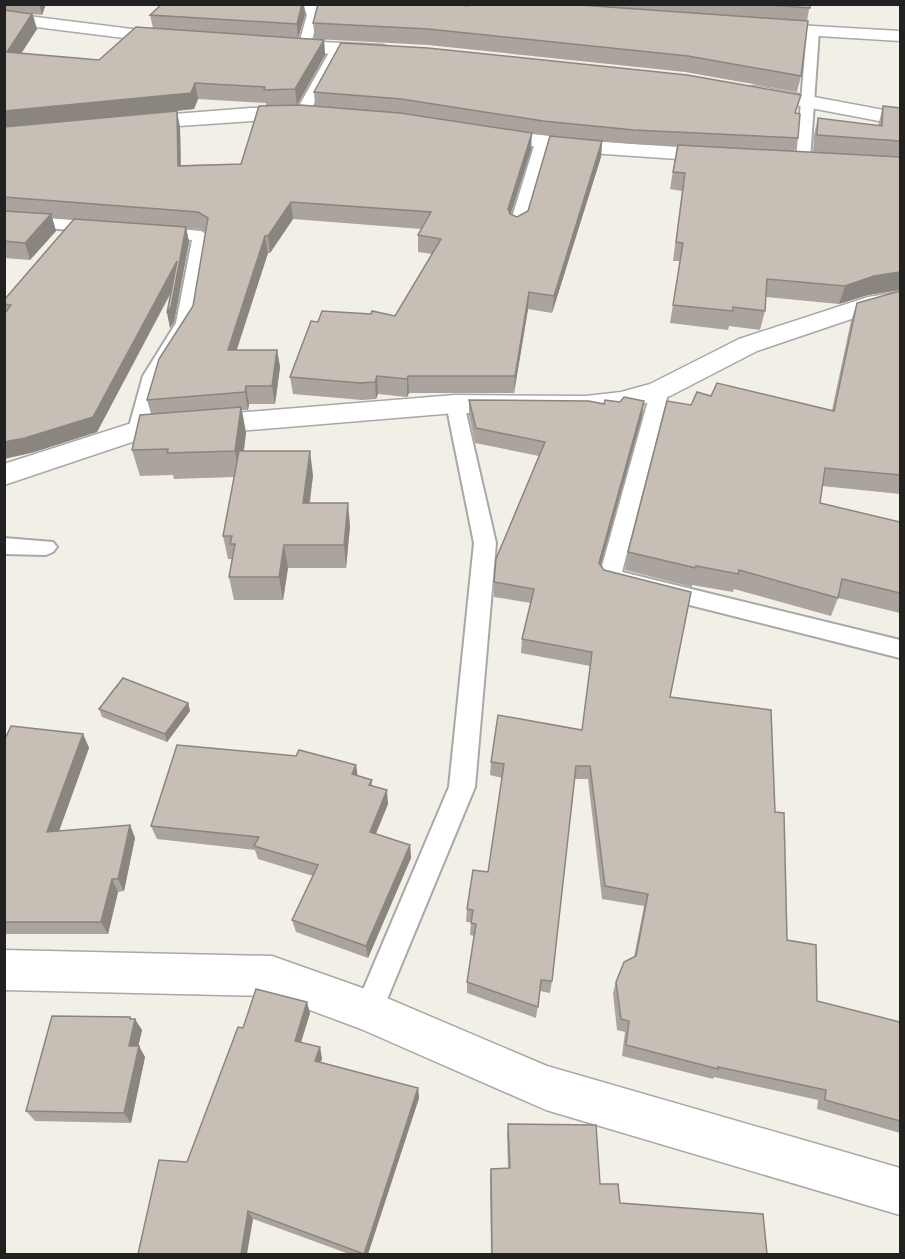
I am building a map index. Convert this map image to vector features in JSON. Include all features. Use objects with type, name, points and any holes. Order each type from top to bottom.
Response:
[{"type":"street","points":[[4,18],[185,40]]},
{"type":"street","points":[[744,27],[900,36]]},
{"type":"street","points":[[268,45],[405,52]]},
{"type":"street","points":[[736,88],[900,119]]},
{"type":"street","points":[[114,124],[251,114],[312,114]]},
{"type":"street","points":[[472,132],[542,143],[632,152],[738,157]]},
{"type":"street","points":[[781,159],[825,161]]},
{"type":"street","points":[[4,474],[138,430],[455,404],[586,405],[622,400],[660,390],[748,345],[877,302],[900,299]]},
{"type":"street","points":[[4,970],[272,976],[368,1011],[546,1089],[900,1192]]},
{"type":"lane","points":[[304,47],[313,15],[309,6],[358,8]]},
{"type":"lane","points":[[803,160],[813,31]]},
{"type":"lane","points":[[312,114],[337,49]]},
{"type":"lane","points":[[517,227],[542,143]]},
{"type":"lane","points":[[4,220],[120,229]]},
{"type":"lane","points":[[58,242],[73,225]]},
{"type":"lane","points":[[138,430],[152,376],[185,323],[201,236],[143,231]]},
{"type":"lane","points":[[660,390],[610,577],[900,649]]},
{"type":"lane","points":[[368,1011],[462,787],[485,543],[455,404]]},
{"type":"lane","points":[[4,546],[46,547]]},
{"type":"building","points":[[162,4],[302,4],[297,24],[150,15]]},
{"type":"building","points":[[318,4],[458,4],[467,6],[471,4],[566,4],[808,21],[801,76],[688,56],[428,29],[313,23]]},
{"type":"building","points":[[756,4],[810,4],[810,8]]},
{"type":"building","points":[[4,10],[32,14],[7,52],[99,60],[136,27],[324,40],[295,89],[264,90],[265,87],[195,83],[191,93],[4,111]]},
{"type":"building","points":[[341,43],[428,48],[687,75],[801,95],[795,113],[800,114],[798,138],[634,130],[543,121],[401,99],[314,92]]},
{"type":"building","points":[[300,105],[400,113],[532,133],[508,209],[510,214],[517,217],[528,211],[550,136],[602,141],[554,296],[529,292],[515,376],[408,376],[407,379],[377,376],[375,382],[360,383],[290,377],[311,321],[318,322],[322,311],[371,314],[372,311],[395,316],[441,239],[418,235],[431,212],[291,202],[268,236],[265,236],[228,350],[277,350],[272,386],[246,386],[245,392],[147,400],[159,359],[193,306],[208,218],[198,212],[4,197],[4,127],[177,111],[178,166],[241,164],[259,106]]},
{"type":"building","points":[[883,106],[900,108],[900,141],[817,135],[818,118],[882,126]]},
{"type":"building","points":[[678,145],[900,157],[900,272],[874,276],[845,286],[767,279],[765,311],[733,307],[733,311],[673,305],[683,243],[676,242],[685,173],[673,172]]},
{"type":"building","points":[[4,211],[51,214],[25,243],[4,241]]},
{"type":"building","points":[[74,219],[186,227],[171,307],[167,313],[177,261],[93,417],[25,438],[4,442],[4,314],[11,305],[4,304],[4,300]]},
{"type":"building","points":[[900,291],[900,475],[825,468],[820,503],[900,522],[900,593],[842,579],[838,598],[739,570],[738,574],[696,566],[696,568],[628,552],[667,401],[691,405],[697,392],[711,396],[717,383],[834,411],[857,303]]},
{"type":"building","points":[[624,397],[644,401],[599,563],[604,570],[691,592],[670,697],[771,710],[775,812],[784,813],[787,940],[816,945],[817,1001],[900,1022],[900,1121],[825,1100],[826,1090],[718,1067],[718,1069],[626,1045],[629,1021],[621,1019],[616,982],[624,962],[636,956],[648,894],[605,886],[590,766],[576,766],[552,981],[541,980],[538,1007],[467,982],[476,924],[471,923],[473,910],[467,909],[473,870],[488,872],[504,764],[491,762],[498,715],[582,730],[592,652],[522,639],[534,589],[494,582],[496,559],[545,442],[476,428],[469,400],[589,401],[604,404],[605,400],[620,402]]},
{"type":"building","points":[[241,407],[235,451],[167,453],[168,449],[132,450],[140,415]]},
{"type":"building","points":[[239,451],[310,451],[303,503],[348,503],[344,545],[284,545],[279,577],[229,577],[235,544],[230,544],[232,536],[223,536]]},
{"type":"building","points":[[123,678],[188,703],[165,734],[99,709]]},
{"type":"building","points":[[11,726],[83,734],[47,832],[130,825],[118,879],[112,879],[101,922],[4,922],[4,741]]},
{"type":"building","points":[[177,745],[296,756],[299,750],[356,765],[352,774],[372,780],[369,785],[387,790],[370,832],[410,845],[366,946],[292,920],[318,865],[254,846],[259,837],[151,826]]},
{"type":"building","points":[[256,989],[307,1002],[295,1041],[320,1047],[315,1061],[418,1088],[364,1254],[248,1211],[241,1254],[138,1254],[159,1160],[187,1162],[238,1027],[243,1028]]},
{"type":"building","points":[[52,1016],[130,1017],[130,1019],[135,1019],[129,1046],[139,1046],[124,1113],[26,1111]]},
{"type":"building","points":[[508,1124],[596,1125],[600,1184],[618,1184],[620,1203],[763,1214],[767,1254],[492,1254],[491,1169],[510,1168]]}]
